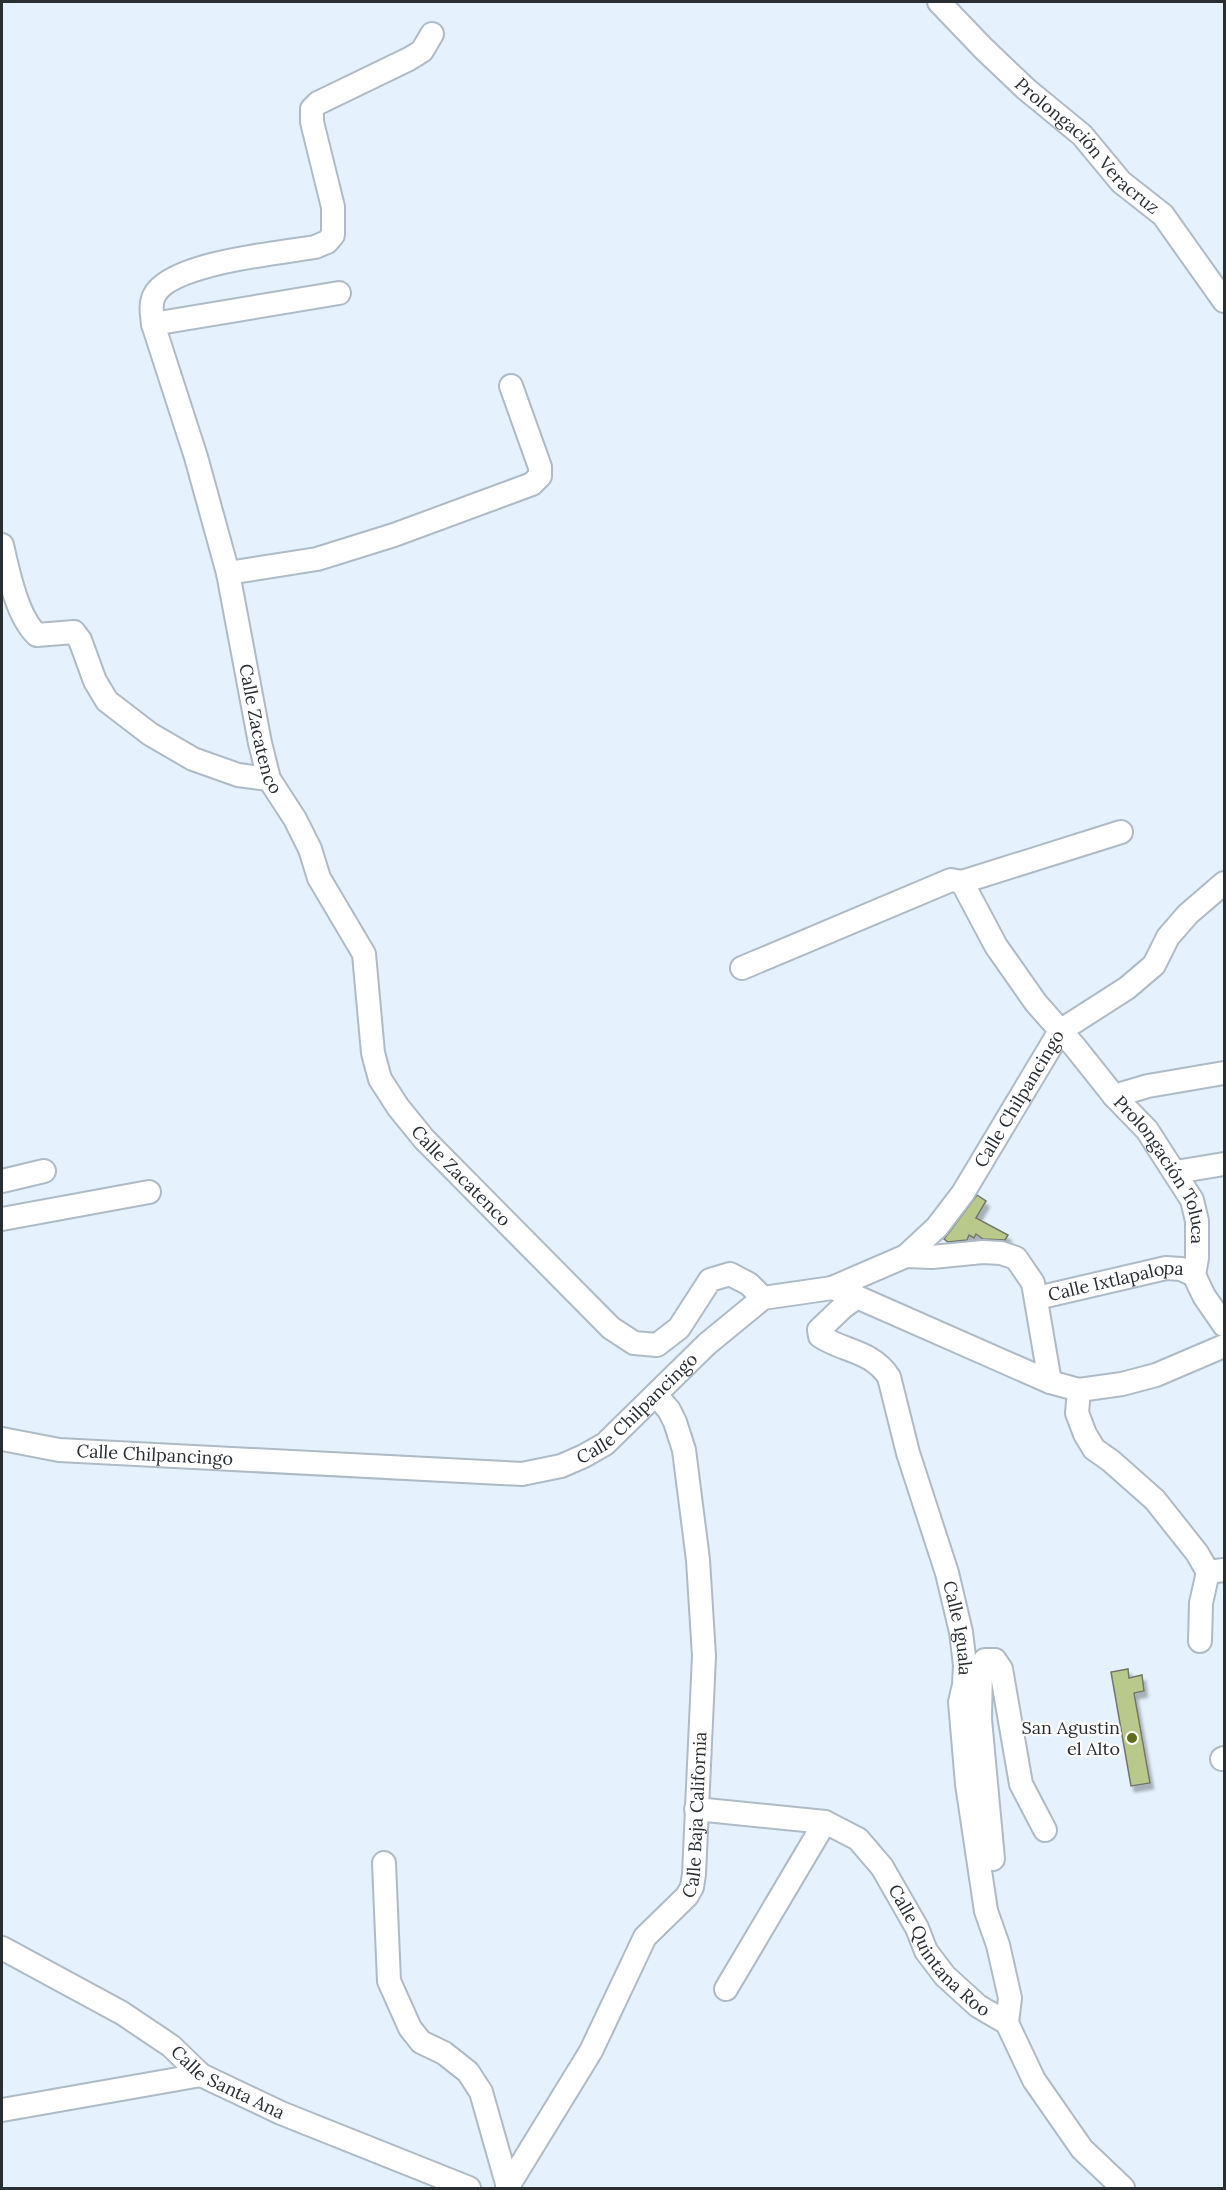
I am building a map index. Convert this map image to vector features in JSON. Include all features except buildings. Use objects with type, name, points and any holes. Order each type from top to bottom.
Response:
[{"type":"street","name":"Prolongación Veracruz","points":[[939,2],[1026,89],[1082,135],[1121,182],[1163,215],[1224,300]]},
{"type":"street","name":"Calle Zacatenco","points":[[432,34],[422,51],[318,103],[312,109],[312,122],[333,207],[333,235],[327,242],[315,247],[200,267],[180,274],[166,282],[154,296],[151,308],[153,324],[196,457],[228,573],[269,779],[295,819],[310,849],[319,878],[364,954],[373,1053],[380,1079],[398,1107],[424,1139],[611,1328],[634,1343],[657,1345],[679,1328],[710,1280],[730,1274],[748,1284],[762,1298]]},
{"type":"street","points":[[153,324],[339,293]]},
{"type":"street","points":[[228,573],[317,559],[394,535],[532,484],[540,476],[540,467],[511,386]]},
{"type":"street","points":[[2,547],[21,612],[28,627],[37,635],[74,632],[80,640],[95,681],[107,701],[150,734],[193,759],[238,775],[269,779]]},
{"type":"street","points":[[742,968],[951,880],[962,882],[1121,832]]},
{"type":"street","name":"Prolongación Toluca","points":[[962,882],[996,946],[1036,1003],[1114,1096],[1147,1130],[1176,1172],[1192,1200],[1197,1221],[1194,1275],[1204,1296],[1224,1325]]},
{"type":"street","name":"Calle Chilpancingo","points":[[906,1256],[937,1227],[963,1193],[1060,1031],[1127,988],[1154,965],[1168,938],[1188,914],[1224,883]]},
{"type":"street","points":[[1114,1096],[1148,1086],[1224,1073]]},
{"type":"street","points":[[1176,1172],[1224,1164]]},
{"type":"street","points":[[2,1181],[44,1171]]},
{"type":"street","points":[[2,1219],[149,1192]]},
{"type":"street","points":[[762,1298],[832,1288],[906,1256],[932,1257],[1001,1252],[1016,1258],[1033,1283],[1050,1382]]},
{"type":"street","name":"Calle Ixtlapalopa","points":[[1037,1298],[1166,1268],[1181,1269],[1194,1275]]},
{"type":"street","points":[[832,1288],[1050,1382],[1079,1390],[1122,1384],[1156,1375],[1224,1346]]},
{"type":"street","name":"Calle Iguala","points":[[857,1297],[819,1330],[820,1336],[868,1356],[882,1366],[889,1377],[908,1453],[947,1573],[962,1632],[965,1665],[960,1702],[967,1784],[986,1911],[998,1945],[1010,1998],[1007,2023]]},
{"type":"street","name":"Calle Chilpancingo","points":[[2,1439],[59,1450],[522,1474],[561,1466],[604,1444],[707,1344],[762,1298]]},
{"type":"street","points":[[1079,1390],[1077,1413],[1094,1449],[1155,1500],[1191,1545],[1216,1571],[1201,1603],[1200,1641]]},
{"type":"street","name":"Calle Baja California","points":[[507,2188],[591,2051],[645,1937],[687,1896],[692,1887],[704,1656],[698,1560],[684,1450],[669,1410],[656,1395]]},
{"type":"street","points":[[998,1945],[998,1910],[980,1719],[981,1669],[985,1660],[995,1660],[1001,1669],[1021,1784],[1045,1830]]},
{"type":"street","name":"Calle Quintana Roo","points":[[696,1809],[825,1822],[858,1839],[882,1867],[917,1928],[926,1951],[945,1976],[978,2006],[1007,2023],[1034,2080],[1082,2149],[1123,2188]]},
{"type":"street","points":[[726,1989],[825,1822]]},
{"type":"street","points":[[384,1863],[389,1981],[395,1998],[410,2028],[421,2042],[444,2053],[468,2072],[481,2092],[507,2188]]},
{"type":"street","name":"Calle Santa Ana","points":[[2,1948],[122,2013],[171,2046],[201,2075],[281,2114],[469,2188]]},
{"type":"street","points":[[2,2110],[201,2075]]},
{"type":"place","name":"San Agustin el Alto","points":[[1132,1738]]}]
